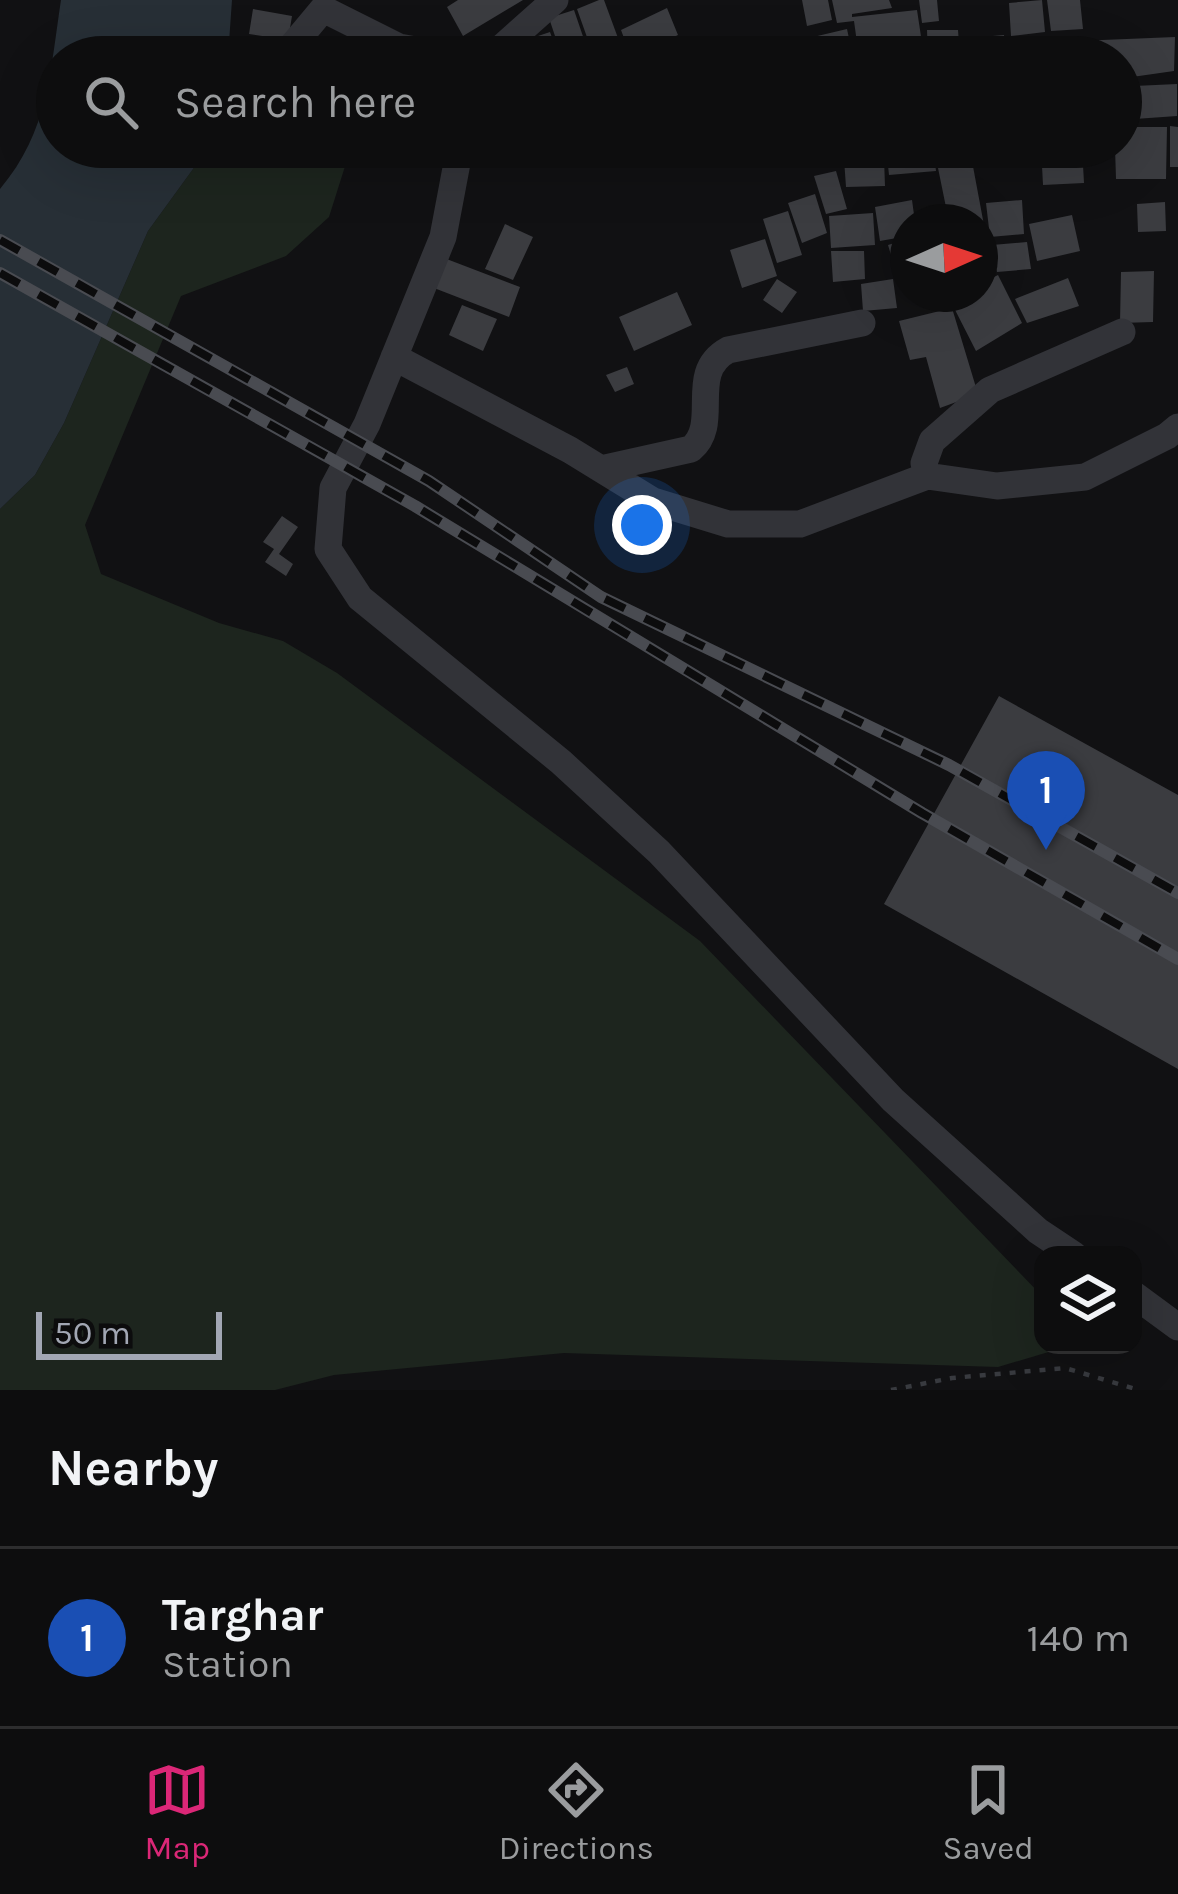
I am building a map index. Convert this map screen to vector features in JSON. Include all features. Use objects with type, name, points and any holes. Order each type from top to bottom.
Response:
[{"type":"street","points":[[515,36],[555,0]]},
{"type":"street","points":[[300,36],[323,9],[377,36]]},
{"type":"street","points":[[456,168],[443,237],[367,424],[333,488],[328,549],[359,598],[561,762],[659,852],[893,1100],[1060,1246]]},
{"type":"street","points":[[601,469],[698,443],[709,366],[717,356],[862,323]]},
{"type":"street","points":[[927,476],[924,463],[932,441],[990,389],[1122,332]]},
{"type":"street","points":[[394,357],[653,502],[728,524],[800,524],[927,476],[997,486],[1085,477],[1178,427]]},
{"type":"street","points":[[1142,1300],[1171,1318]]},
{"type":"path","points":[[891,1390],[952,1378],[1065,1368],[1138,1390]]},
{"type":"shaded area","points":[[61,0],[232,0],[229,36],[56,36]]},
{"type":"shaded area","points":[[36,127],[36,168],[194,168],[148,231],[64,423],[35,475],[0,509],[0,189]]},
{"type":"shaded area","points":[[194,168],[344,168],[329,217],[286,256],[181,296],[85,525],[101,574],[219,623],[283,641],[337,673],[700,941],[1034,1288],[1034,1354],[1042,1354],[998,1367],[564,1353],[334,1375],[275,1390],[0,1390],[0,509],[35,475],[64,423],[148,231]]},
{"type":"building","points":[[458,0],[523,0],[463,36],[447,7]]},
{"type":"building","points":[[604,0],[617,36],[587,36],[577,9]]},
{"type":"building","points":[[802,0],[828,0],[832,20],[807,26]]},
{"type":"building","points":[[832,0],[889,0],[892,8],[852,17],[917,10],[921,36],[856,36],[854,21],[837,23]]},
{"type":"building","points":[[919,0],[937,0],[939,21],[922,23]]},
{"type":"building","points":[[1042,0],[1045,32],[1011,36],[1009,3]]},
{"type":"building","points":[[1047,0],[1080,0],[1083,29],[1051,31]]},
{"type":"building","points":[[667,8],[678,35],[623,36],[621,30]]},
{"type":"building","points":[[253,9],[292,16],[289,36],[249,34]]},
{"type":"building","points":[[574,10],[583,36],[555,36],[549,18]]},
{"type":"building","points":[[847,29],[848,36],[817,36]]},
{"type":"building","points":[[927,30],[958,30],[958,36],[927,36]]},
{"type":"building","points":[[1175,37],[1174,71],[1142,76],[1142,38]]},
{"type":"building","points":[[1177,84],[1177,116],[1142,118],[1142,86]]},
{"type":"building","points":[[1170,126],[1178,127],[1178,167],[1170,167]]},
{"type":"building","points":[[1142,127],[1167,127],[1166,179],[1116,179],[1116,168],[1142,168]]},
{"type":"building","points":[[845,168],[884,168],[885,186],[846,187]]},
{"type":"building","points":[[888,168],[936,171],[889,175]]},
{"type":"building","points":[[938,168],[973,168],[980,204],[945,204]]},
{"type":"building","points":[[1042,168],[1083,168],[1084,183],[1043,185]]},
{"type":"building","points":[[836,171],[847,209],[826,214],[814,176]]},
{"type":"building","points":[[815,194],[827,233],[802,243],[788,203]]},
{"type":"building","points":[[1022,200],[1024,234],[998,236],[998,204],[986,203]]},
{"type":"building","points":[[1165,202],[1166,231],[1138,232],[1137,204]]},
{"type":"building","points":[[890,204],[890,239],[880,241],[875,207]]},
{"type":"building","points":[[788,211],[802,255],[777,263],[763,219]]},
{"type":"building","points":[[873,213],[875,245],[831,248],[829,216]]},
{"type":"building","points":[[1072,215],[1080,251],[1037,261],[1029,224]]},
{"type":"building","points":[[505,224],[533,237],[513,280],[485,269]]},
{"type":"building","points":[[765,239],[777,276],[742,288],[730,250]]},
{"type":"building","points":[[1027,242],[1031,269],[998,272],[998,244]]},
{"type":"building","points":[[831,251],[864,251],[865,279],[833,282]]},
{"type":"building","points":[[444,258],[520,287],[509,317],[434,288]]},
{"type":"building","points":[[1154,271],[1153,322],[1120,323],[1121,272]]},
{"type":"building","points":[[998,275],[1022,323],[976,351],[956,312],[998,312]]},
{"type":"building","points":[[1068,278],[1079,306],[1027,323],[1015,299]]},
{"type":"building","points":[[777,279],[797,292],[782,313],[763,300]]},
{"type":"building","points":[[890,279],[890,309],[863,311],[861,284]]},
{"type":"building","points":[[677,292],[692,325],[634,351],[619,317]]},
{"type":"building","points":[[462,305],[497,319],[483,351],[449,335]]},
{"type":"building","points":[[953,312],[978,394],[940,408],[926,357],[910,360],[899,321]]},
{"type":"building","points":[[627,367],[634,384],[615,392],[606,375]]},
{"type":"building","points":[[282,516],[298,527],[279,554],[293,564],[286,576],[265,562],[274,549],[263,542]]},
{"type":"building","points":[[999,696],[1178,795],[1178,1069],[884,904]]},
{"type":"railway","points":[[0,240],[429,481],[601,597],[949,765],[1178,893]]},
{"type":"railway","points":[[0,273],[415,506],[922,813],[1178,959]]},
{"type":"place","name":"Targhar","points":[[1046,850]]}]
